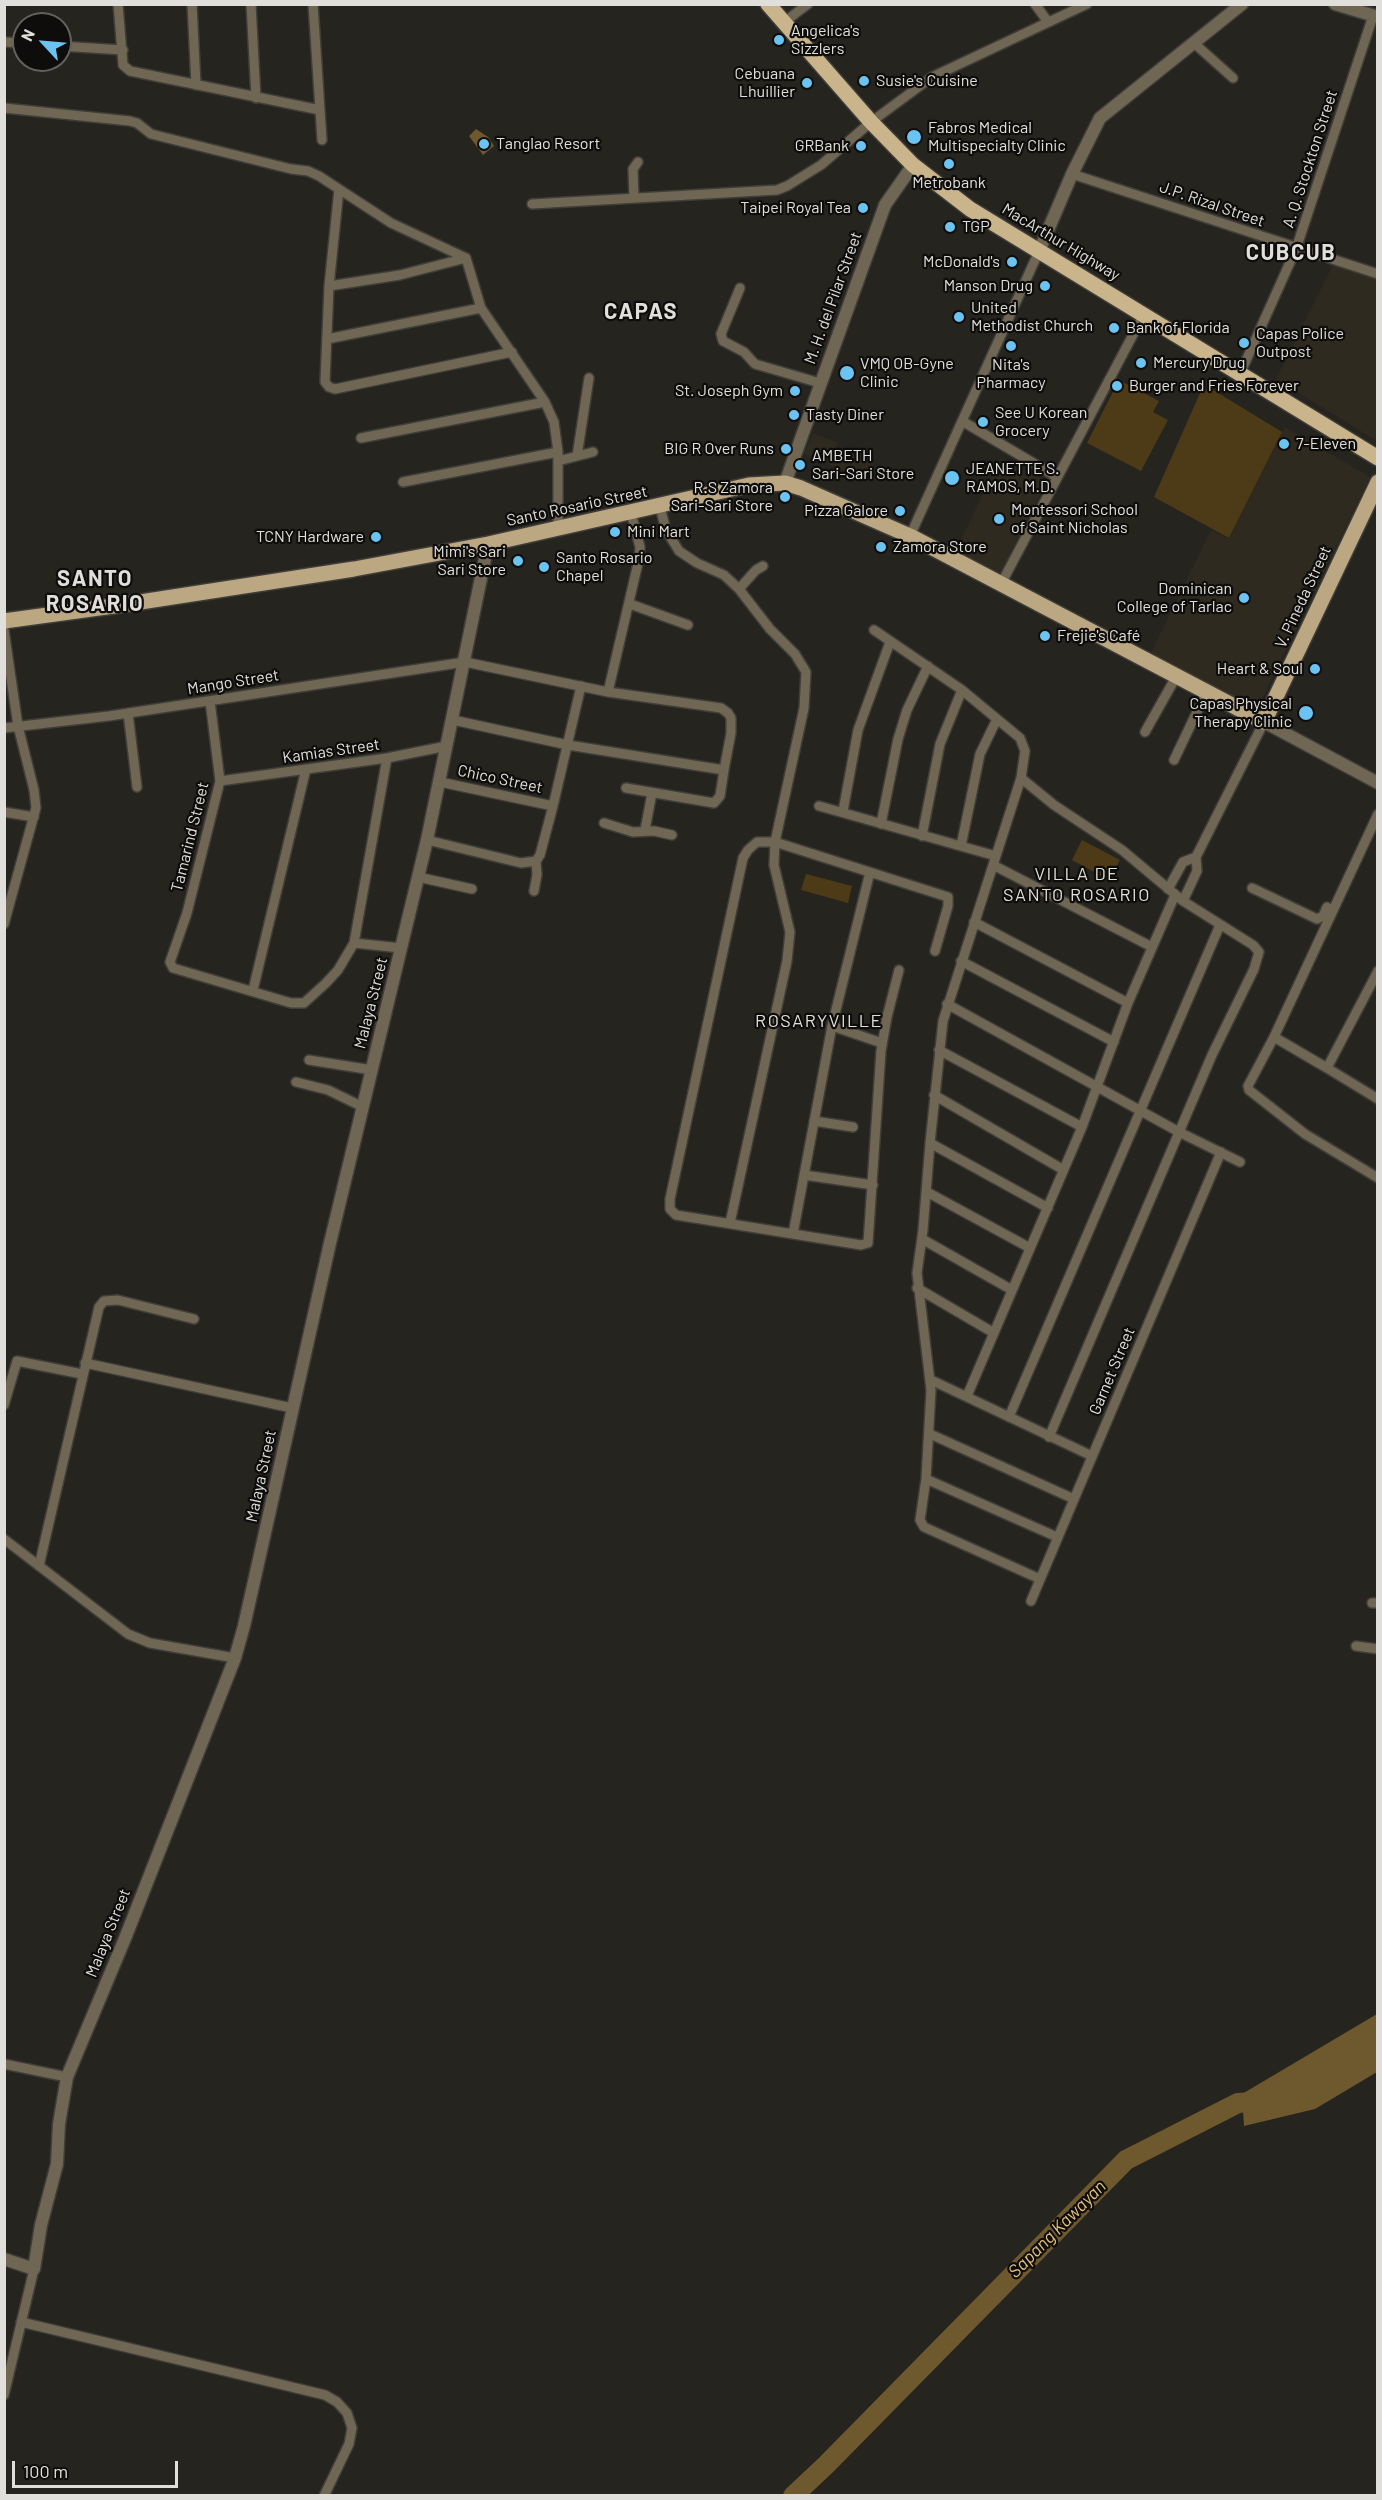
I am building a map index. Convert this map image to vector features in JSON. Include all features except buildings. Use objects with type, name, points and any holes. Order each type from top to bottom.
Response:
[{"type":"highway","name":"MacArthur Highway","points":[[768,4],[913,165],[970,209],[1040,249],[1377,458]]},
{"type":"main road","name":"V. Pineda Street","points":[[1264,722],[1377,482]]},
{"type":"main road","name":"Santo Rosario Street","points":[[4,621],[268,583],[488,544],[660,507],[749,485],[784,483],[801,488],[910,536],[1264,722]]},
{"type":"street","points":[[118,4],[123,65],[130,71],[320,110]]},
{"type":"street","points":[[192,4],[196,85]]},
{"type":"street","points":[[251,4],[256,98]]},
{"type":"street","points":[[313,4],[322,140]]},
{"type":"street","points":[[783,23],[808,4]]},
{"type":"street","points":[[1035,4],[1048,22]]},
{"type":"street","points":[[532,204],[777,190],[820,165],[932,77],[1087,4]]},
{"type":"street","points":[[910,536],[1072,174],[1100,118],[1242,4]]},
{"type":"street","points":[[1335,4],[1376,16]]},
{"type":"street","name":"A. Q. Stockton Street","points":[[1240,374],[1296,249],[1376,16]]},
{"type":"street","points":[[1195,44],[1233,78]]},
{"type":"street","points":[[72,47],[123,50]]},
{"type":"street","points":[[4,108],[130,121],[137,123],[151,134],[308,171],[391,223],[466,258],[481,308],[545,402],[554,422],[558,457],[558,528]]},
{"type":"street","points":[[634,198],[633,169],[638,162]]},
{"type":"street","name":"M. H. del Pilar Street","points":[[784,483],[885,205],[913,165]]},
{"type":"street","name":"J.P. Rizal Street","points":[[1072,174],[1377,274]]},
{"type":"street","points":[[339,189],[329,286],[325,382],[328,387],[335,389],[512,352]]},
{"type":"street","points":[[329,286],[400,274],[466,258]]},
{"type":"street","points":[[740,288],[721,334],[723,341],[747,354],[755,364],[820,382]]},
{"type":"street","points":[[327,339],[481,308]]},
{"type":"street","points":[[1001,584],[1144,314]]},
{"type":"street","points":[[577,456],[589,378]]},
{"type":"street","points":[[361,438],[545,402]]},
{"type":"street","points":[[962,421],[1057,477]]},
{"type":"street","points":[[403,482],[594,452]]},
{"type":"street","points":[[660,507],[666,530],[679,551],[724,575],[739,589],[770,629],[795,654],[806,672],[804,708],[775,842],[774,865],[790,932],[787,961],[730,1223]]},
{"type":"street","points":[[608,692],[630,604],[640,547],[631,513]]},
{"type":"street","name":"Malaya Street","points":[[4,2395],[8,2366],[34,2269],[41,2225],[57,2164],[59,2124],[67,2077],[126,1936],[235,1658],[427,840],[488,544]]},
{"type":"street","points":[[739,589],[756,570],[763,566]]},
{"type":"street","points":[[630,604],[688,625]]},
{"type":"street","points":[[4,630],[18,726],[34,790],[36,808],[5,922]]},
{"type":"street","points":[[874,630],[962,690],[1024,744],[1026,751],[1021,778],[947,1004],[934,1095],[917,1288],[931,1380],[930,1434],[921,1524],[1040,1579]]},
{"type":"street","points":[[843,811],[858,730],[890,642]]},
{"type":"street","points":[[465,662],[608,692],[721,708],[728,713],[731,718],[732,733],[720,796],[714,803],[626,788]]},
{"type":"street","name":"Mango Street","points":[[4,728],[128,713],[465,662]]},
{"type":"street","points":[[881,824],[898,739],[907,710],[928,666]]},
{"type":"street","points":[[1146,732],[1176,677]]},
{"type":"street","points":[[534,891],[537,875],[536,861],[540,855],[553,806],[581,686]]},
{"type":"street","points":[[922,836],[940,744],[962,690]]},
{"type":"street","points":[[1174,760],[1206,693]]},
{"type":"street","name":"Tamarind Street","points":[[210,700],[220,781],[187,913],[170,962],[173,968],[253,990]]},
{"type":"street","points":[[128,713],[137,787]]},
{"type":"street","points":[[961,846],[980,754],[997,719]]},
{"type":"street","points":[[453,720],[568,745],[724,770]]},
{"type":"street","name":"Santo Rosario Street","points":[[1264,722],[1377,783]]},
{"type":"street","name":"V. Pineda Street","points":[[1176,895],[1197,871],[1196,857],[1264,722]]},
{"type":"street","name":"Kamias Street","points":[[220,781],[387,758],[447,746]]},
{"type":"street","points":[[306,770],[253,990],[291,1003],[304,1003],[338,970],[354,943],[387,758]]},
{"type":"street","points":[[1021,778],[1054,804],[1122,850],[1176,895],[1253,945],[1259,952],[1254,969],[1212,1055],[1049,1437]]},
{"type":"street","name":"Chico Street","points":[[440,782],[553,806]]},
{"type":"street","points":[[645,830],[652,793]]},
{"type":"street","points":[[819,806],[961,846],[994,861],[1152,947]]},
{"type":"street","points":[[4,812],[34,817]]},
{"type":"street","points":[[1377,814],[1274,1037],[1248,1086],[1249,1090],[1305,1134],[1377,1178]]},
{"type":"street","points":[[604,823],[633,832],[645,830],[672,835]]},
{"type":"street","points":[[427,840],[521,863],[536,861]]},
{"type":"street","points":[[899,970],[882,1042],[870,1238],[866,1245],[676,1215],[670,1209],[670,1199],[743,858],[757,842],[775,842],[948,897],[935,951]]},
{"type":"street","name":"V. Pineda Street","points":[[1176,895],[1183,862],[1196,857]]},
{"type":"street","points":[[792,1234],[832,1026],[870,872]]},
{"type":"street","points":[[418,877],[472,889]]},
{"type":"street","points":[[1252,888],[1317,919],[1323,916],[1330,902],[1335,903]]},
{"type":"street","points":[[967,1396],[1048,1208],[1062,1169],[1082,1127],[1128,1003],[1176,895]]},
{"type":"street","points":[[974,922],[1128,1003]]},
{"type":"street","points":[[1009,1417],[1220,925]]},
{"type":"street","points":[[354,943],[401,948]]},
{"type":"street","points":[[962,961],[1114,1042]]},
{"type":"street","points":[[1327,1068],[1377,971]]},
{"type":"street","points":[[947,1004],[1179,1132],[1240,1162]]},
{"type":"street","points":[[832,1026],[882,1042]]},
{"type":"street","points":[[1274,1037],[1377,1099]]},
{"type":"street","points":[[939,1050],[1082,1127]]},
{"type":"street","points":[[309,1060],[372,1070]]},
{"type":"street","points":[[296,1082],[327,1090],[363,1107]]},
{"type":"street","points":[[934,1095],[1062,1169]]},
{"type":"street","points":[[814,1121],[853,1127]]},
{"type":"street","points":[[930,1143],[1048,1208]]},
{"type":"street","name":"Garnet Street","points":[[1031,1601],[1221,1152]]},
{"type":"street","points":[[804,1175],[873,1185]]},
{"type":"street","points":[[927,1192],[1030,1248]]},
{"type":"street","points":[[922,1239],[1012,1290]]},
{"type":"street","points":[[917,1288],[994,1333]]},
{"type":"street","points":[[39,1566],[99,1306],[104,1301],[118,1300],[194,1319]]},
{"type":"street","points":[[4,1405],[16,1361],[82,1374]]},
{"type":"street","points":[[85,1363],[292,1408]]},
{"type":"street","points":[[931,1380],[1092,1456]]},
{"type":"street","points":[[930,1434],[1074,1499]]},
{"type":"street","points":[[926,1479],[1057,1537]]},
{"type":"street","points":[[4,1539],[128,1634],[150,1643],[235,1658]]},
{"type":"street","points":[[1356,1646],[1377,1649]]},
{"type":"street","points":[[4,2064],[67,2077]]},
{"type":"street","points":[[4,2259],[34,2269]]},
{"type":"street","points":[[21,2322],[325,2395],[338,2402],[347,2413],[352,2428],[349,2444],[324,2496]]},
{"type":"shaded area","name":"Tanglao Resort","points":[[476,129],[488,137],[494,146],[483,155],[469,136]]},
{"type":"shaded area","points":[[1333,265],[1377,278],[1377,441],[1276,379]]},
{"type":"shaded area","points":[[1119,380],[1159,401],[1153,412],[1168,420],[1141,471],[1087,443]]},
{"type":"shaded area","points":[[1210,388],[1282,432],[1229,538],[1154,497],[1200,393]]},
{"type":"shaded area","name":"Dominican College of Tarlac","points":[[1285,427],[1370,477],[1257,709],[1149,657],[1211,530],[1229,539]]},
{"type":"shaded area","points":[[813,433],[838,443],[836,448],[874,464],[867,480],[804,454]]},
{"type":"shaded area","name":"Montessori School of Saint Nicholas","points":[[1000,459],[1047,481],[997,580],[952,558]]},
{"type":"shaded area","points":[[1082,840],[1120,860],[1109,880],[1072,860]]},
{"type":"shaded area","points":[[806,874],[852,886],[848,903],[801,890]]},
{"type":"shaded area","points":[[1377,2014],[1377,2072],[1315,2109],[1244,2126],[1242,2094]]},
{"type":"waterway","name":"Sapang Kawayan","points":[[793,2496],[1126,2160],[1238,2103],[1270,2101]]},
{"type":"place","name":"Angelica's Sizzlers","points":[[779,40]]},
{"type":"place","name":"Susie's Cuisine","points":[[864,81]]},
{"type":"place","name":"Cebuana Lhuillier","points":[[807,83]]},
{"type":"place","name":"Fabros Medical Multispecialty Clinic","points":[[914,137]]},
{"type":"place","name":"Tanglao Resort","points":[[484,144]]},
{"type":"place","name":"GRBank","points":[[861,146]]},
{"type":"place","name":"Metrobank","points":[[949,164]]},
{"type":"place","name":"Taipei Royal Tea","points":[[863,208]]},
{"type":"place","name":"TGP","points":[[950,227]]},
{"type":"place","name":"McDonald's","points":[[1012,262]]},
{"type":"place","name":"Manson Drug","points":[[1045,286]]},
{"type":"place","name":"United Methodist Church","points":[[959,317]]},
{"type":"place","name":"Bank of Florida","points":[[1114,328]]},
{"type":"place","name":"Capas Police Outpost","points":[[1244,343]]},
{"type":"place","name":"Nita's Pharmacy","points":[[1011,346]]},
{"type":"place","name":"Mercury Drug","points":[[1141,363]]},
{"type":"place","name":"VMQ OB-Gyne Clinic","points":[[847,373]]},
{"type":"place","name":"Burger and Fries Forever","points":[[1117,386]]},
{"type":"place","name":"St. Joseph Gym","points":[[795,391]]},
{"type":"place","name":"Tasty Diner","points":[[794,415]]},
{"type":"place","name":"See U Korean Grocery","points":[[983,422]]},
{"type":"place","name":"7-Eleven","points":[[1284,444]]},
{"type":"place","name":"BIG R Over Runs","points":[[786,449]]},
{"type":"place","name":"AMBETH Sari-Sari Store","points":[[800,465]]},
{"type":"place","name":"JEANETTE S. RAMOS, M.D.","points":[[952,478]]},
{"type":"place","name":"R.S Zamora Sari-Sari Store","points":[[785,497]]},
{"type":"place","name":"Pizza Galore","points":[[900,511]]},
{"type":"place","name":"Montessori School of Saint Nicholas","points":[[999,519]]},
{"type":"place","name":"Mini Mart","points":[[615,532]]},
{"type":"place","name":"TCNY Hardware","points":[[376,537]]},
{"type":"place","name":"Zamora Store","points":[[881,547]]},
{"type":"place","name":"Mimi's Sari Sari Store","points":[[518,561]]},
{"type":"place","name":"Santo Rosario Chapel","points":[[544,567]]},
{"type":"place","name":"Dominican College of Tarlac","points":[[1244,598]]},
{"type":"place","name":"Frejie's Café","points":[[1045,636]]},
{"type":"place","name":"Heart & Soul","points":[[1315,669]]},
{"type":"place","name":"Capas Physical Therapy Clinic","points":[[1306,713]]},
{"type":"district","name":"CUBCUB","points":[[1291,253]]},
{"type":"district","name":"CAPAS","points":[[641,312]]},
{"type":"district","name":"SANTO ROSARIO","points":[[95,592]]},
{"type":"district","name":"VILLA DE SANTO ROSARIO","points":[[1077,884]]},
{"type":"district","name":"ROSARYVILLE","points":[[819,1021]]}]
